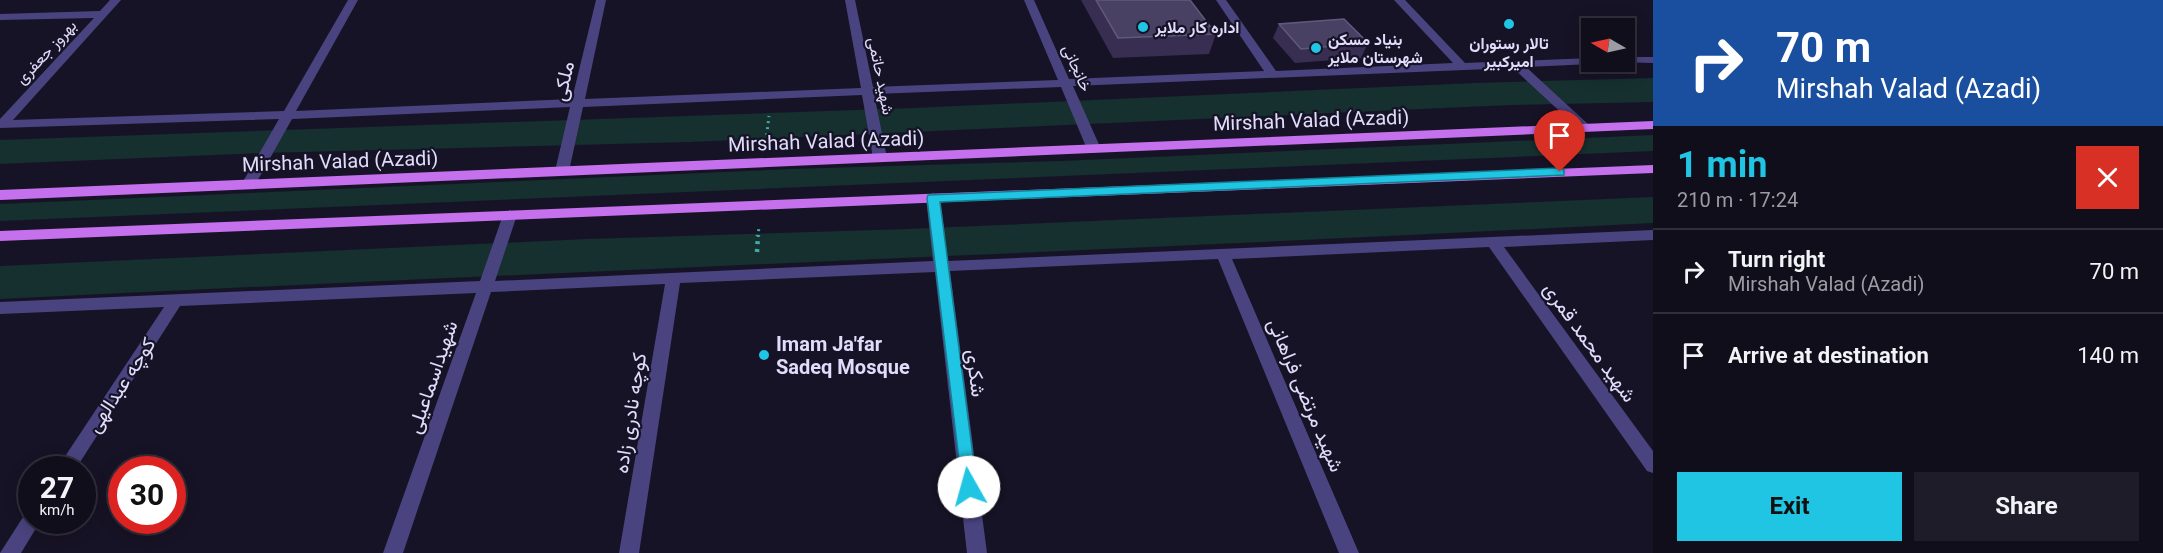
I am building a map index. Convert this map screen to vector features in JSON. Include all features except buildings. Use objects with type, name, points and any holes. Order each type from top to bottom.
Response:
[{"type":"main road","name":"Mirshah Valad (Azadi)","points":[[0,195],[1653,125]]},
{"type":"main road","points":[[0,236],[1653,169]]},
{"type":"street","name":"بهروز جعفری","points":[[1,124],[116,0]]},
{"type":"street","points":[[248,185],[353,0]]},
{"type":"street","name":"ملکی","points":[[562,171],[601,0]]},
{"type":"street","name":"شهید حاتمی","points":[[850,0],[880,158]]},
{"type":"street","name":"خانجانی","points":[[1029,0],[1094,149]]},
{"type":"street","points":[[1221,0],[1273,75]]},
{"type":"street","points":[[1400,0],[1462,66]]},
{"type":"street","points":[[0,17],[103,15]]},
{"type":"street","points":[[1635,60],[1653,60]]},
{"type":"street","points":[[1,124],[288,115],[578,101],[1581,61]]},
{"type":"street","points":[[1516,64],[1585,128]]},
{"type":"street","name":"شکری","points":[[933,198],[977,553]]},
{"type":"street","name":"شهیداسماعیلی","points":[[393,553],[510,215]]},
{"type":"street","points":[[0,308],[1653,235]]},
{"type":"street","name":"شهید محمد قمری","points":[[1493,242],[1653,465]]},
{"type":"street","name":"شهید مرتضی فراهانی","points":[[1223,254],[1349,553]]},
{"type":"street","name":"کوچه نادری زاده","points":[[629,553],[673,279]]},
{"type":"street","name":"کوچه عبدالهی","points":[[74,456],[176,300]]},
{"type":"street","points":[[10,553],[23,534]]},
{"type":"green space","points":[[1653,78],[1653,102],[1511,105],[690,142],[262,153],[0,164],[0,140],[913,108],[1475,83]]},
{"type":"green space","points":[[1653,135],[1653,151],[0,221],[0,204],[790,169],[1061,161]]},
{"type":"green space","points":[[1653,197],[1653,223],[0,299],[0,266],[587,239],[907,229]]},
{"type":"place","name":"تالار رستوران امیرکبیر","points":[[1509,24]]},
{"type":"place","name":"اداره کار ملایر","points":[[1143,27]]},
{"type":"place","name":"بنیاد مسکن شهرستان ملایر","points":[[1316,48]]},
{"type":"place","name":"Imam Ja'far Sadeq Mosque","points":[[764,355]]},
{"type":"route","points":[[969,487],[933,198],[1560,172]]}]
